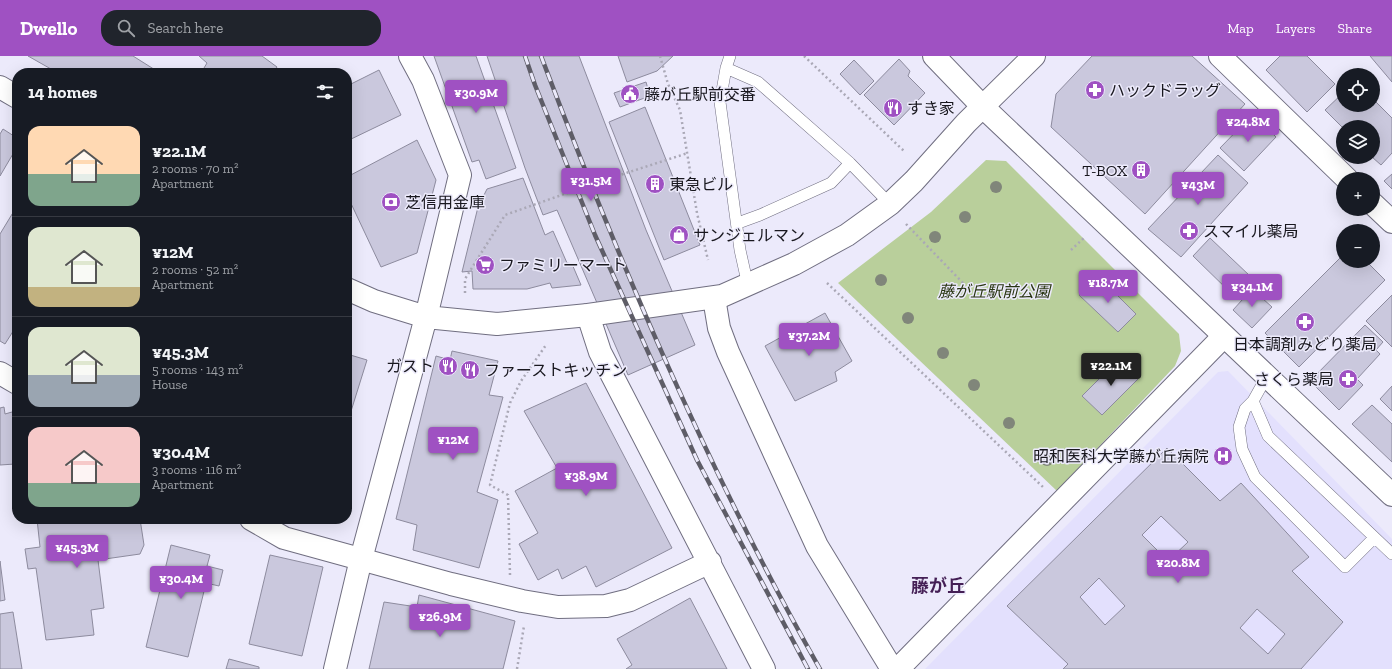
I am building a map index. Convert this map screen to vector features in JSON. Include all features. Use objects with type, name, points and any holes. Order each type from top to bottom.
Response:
[{"type":"street","points":[[335,669],[361,559],[426,317],[460,175],[423,80],[410,56]]},
{"type":"street","points":[[934,56],[983,107],[1392,494]]},
{"type":"street","points":[[352,291],[426,317],[497,324],[588,315],[714,298],[748,286],[794,264],[847,235],[890,204],[1034,56]]},
{"type":"street","points":[[1220,56],[1341,172]]},
{"type":"street","points":[[0,87],[12,94]]},
{"type":"street","points":[[1380,211],[1392,222]]},
{"type":"street","points":[[714,298],[720,328],[728,352],[817,546],[892,669]]},
{"type":"street","points":[[588,315],[600,352],[710,562],[764,669]]},
{"type":"street","points":[[898,669],[1224,336]]},
{"type":"street","points":[[0,373],[12,380]]},
{"type":"street","points":[[260,524],[284,538],[465,587],[558,607],[606,606],[630,600],[710,562]]},
{"type":"lane","points":[[730,56],[726,68],[720,102],[738,223],[740,250],[748,286]]},
{"type":"lane","points":[[726,68],[758,82],[850,163],[890,204]]},
{"type":"lane","points":[[738,223],[760,215],[830,183],[850,163]]},
{"type":"lane","points":[[1267,376],[1253,401],[1245,409],[1239,427],[1242,449],[1254,477],[1345,568],[1374,538]]},
{"type":"lane","points":[[1253,401],[1268,436],[1392,554]]},
{"type":"path","points":[[660,56],[668,84],[680,110],[697,213],[708,260]]},
{"type":"path","points":[[804,56],[904,151]]},
{"type":"path","points":[[617,176],[688,153]]},
{"type":"path","points":[[465,293],[465,279],[505,215],[573,191]]},
{"type":"path","points":[[906,224],[963,283]]},
{"type":"path","points":[[1071,250],[1090,232]]},
{"type":"path","points":[[827,282],[1061,503]]},
{"type":"path","points":[[510,569],[508,495],[490,485],[510,403],[520,381],[546,345]]},
{"type":"path","points":[[517,669],[524,625]]},
{"type":"shaded area","name":"昭和医科大学藤が丘病院","points":[[1228,371],[1392,539],[1392,669],[925,669],[1218,372]]},
{"type":"green space","name":"藤が丘駅前公園","points":[[986,160],[1006,161],[1179,334],[1181,351],[1175,366],[1057,491],[838,283],[931,212]]},
{"type":"building","points":[[28,56],[133,56],[152,68],[49,68]]},
{"type":"building","points":[[199,56],[262,56],[277,67],[204,68],[207,63]]},
{"type":"building","points":[[434,56],[476,56],[516,168],[486,179],[479,160],[472,162]]},
{"type":"building","points":[[487,56],[579,56],[646,230],[695,345],[628,375],[557,210],[543,215],[525,168]]},
{"type":"building","points":[[618,56],[673,56],[657,71],[627,82]]},
{"type":"building","name":"T-BOX","points":[[1092,56],[1192,56],[1245,104],[1145,214],[1051,127],[1056,94]]},
{"type":"building","points":[[1280,56],[1307,56],[1335,84],[1307,112],[1266,70]]},
{"type":"building","points":[[1370,56],[1392,56],[1392,82]]},
{"type":"building","points":[[899,59],[910,71],[908,76],[925,93],[894,125],[864,95]]},
{"type":"building","points":[[854,60],[874,81],[860,95],[840,74]]},
{"type":"building","points":[[379,70],[401,115],[352,139],[352,84]]},
{"type":"building","points":[[646,82],[650,96],[620,107],[614,93]]},
{"type":"building","points":[[1336,100],[1336,112],[1380,112],[1380,106],[1392,118],[1392,153],[1381,165],[1380,164],[1380,120],[1336,121],[1325,110]]},
{"type":"building","name":"東急ビル","points":[[645,107],[700,245],[664,260],[609,122]]},
{"type":"building","points":[[1253,114],[1276,137],[1244,171],[1220,148]]},
{"type":"building","points":[[3,129],[12,135],[12,156],[0,176],[0,134]]},
{"type":"building","points":[[417,140],[436,180],[417,253],[381,267],[352,206],[352,174]]},
{"type":"building","points":[[1218,155],[1248,183],[1181,257],[1148,229]]},
{"type":"building","points":[[1392,174],[1392,189],[1384,181]]},
{"type":"building","points":[[523,178],[545,235],[553,231],[567,263],[572,264],[581,285],[552,288],[550,283],[527,289],[473,289],[472,271],[462,272],[478,207],[487,189]]},
{"type":"building","points":[[12,214],[12,333],[5,344],[0,341],[0,234]]},
{"type":"building","points":[[1210,238],[1250,276],[1233,295],[1193,256]]},
{"type":"building","points":[[1336,262],[1336,268],[1373,268],[1385,280],[1299,367],[1265,333]]},
{"type":"building","points":[[1098,276],[1136,314],[1118,332],[1079,295]]},
{"type":"building","points":[[1252,289],[1272,307],[1252,328],[1233,310]]},
{"type":"building","points":[[1392,295],[1392,347],[1366,321]]},
{"type":"building","points":[[825,313],[852,361],[835,372],[837,381],[795,401],[765,346]]},
{"type":"building","points":[[1365,325],[1383,342],[1376,350],[1380,354],[1357,379],[1363,385],[1339,410],[1310,381]]},
{"type":"building","points":[[452,351],[498,361],[489,395],[503,397],[477,492],[498,500],[479,568],[413,550],[417,525],[396,519],[436,356],[450,360]]},
{"type":"building","points":[[352,356],[367,360],[352,408]]},
{"type":"building","points":[[1120,358],[1139,378],[1102,415],[1082,396]]},
{"type":"building","points":[[586,383],[672,548],[596,587],[586,566],[562,579],[558,569],[538,580],[519,544],[538,533],[515,491],[557,468],[524,411]]},
{"type":"building","points":[[1392,386],[1392,411],[1380,399]]},
{"type":"building","points":[[1372,405],[1392,424],[1392,462],[1352,424]]},
{"type":"building","points":[[4,407],[5,414],[12,412],[12,464],[0,465],[0,408]]},
{"type":"building","points":[[1167,448],[1220,501],[1241,483],[1309,557],[1292,571],[1343,622],[1301,669],[1063,669],[1068,664],[1007,606]],"holes":[[[1161,516],[1188,542],[1168,561],[1142,535]],[[1099,578],[1125,606],[1105,625],[1080,597]],[[1257,609],[1285,634],[1268,654],[1240,628]]]},
{"type":"building","points":[[38,524],[141,524],[144,545],[140,554],[98,560],[104,608],[91,610],[94,635],[46,640],[36,568],[28,569],[25,549],[40,547]]},
{"type":"building","points":[[171,545],[210,555],[207,566],[223,570],[219,586],[206,583],[188,657],[146,647]]},
{"type":"building","points":[[270,555],[323,567],[302,656],[249,644]]},
{"type":"building","points":[[0,561],[5,600],[0,601]]},
{"type":"building","points":[[419,595],[515,621],[503,669],[369,669],[384,602],[417,607]]},
{"type":"building","points":[[690,598],[727,669],[626,669],[632,665],[617,639]]},
{"type":"building","points":[[13,612],[22,669],[0,669],[0,614]]},
{"type":"building","points":[[229,659],[259,667],[259,669],[226,669]]},
{"type":"railway","points":[[525,56],[535,85],[595,235],[697,460],[808,669]]},
{"type":"railway","points":[[541,56],[602,213],[704,445],[741,521],[820,669]]},
{"type":"place","name":"ハックドラッグ","points":[[1095,90]]},
{"type":"place","name":"藤が丘駅前交番","points":[[630,94]]},
{"type":"place","name":"すき家","points":[[893,108]]},
{"type":"place","name":"T-BOX","points":[[1141,170]]},
{"type":"place","name":"東急ビル","points":[[655,184]]},
{"type":"place","name":"芝信用金庫","points":[[391,202]]},
{"type":"place","name":"スマイル薬局","points":[[1189,231]]},
{"type":"place","name":"サンジェルマン","points":[[679,235]]},
{"type":"place","name":"ファミリーマート","points":[[485,265]]},
{"type":"place","name":"日本調剤みどり薬局","points":[[1305,322]]},
{"type":"place","name":"ガスト","points":[[448,366]]},
{"type":"place","name":"ファーストキッチン","points":[[470,370]]},
{"type":"place","name":"さくら薬局","points":[[1348,379]]},
{"type":"place","name":"昭和医科大学藤が丘病院","points":[[1223,456]]},
{"type":"district","name":"藤が丘","points":[[938,586]]}]
